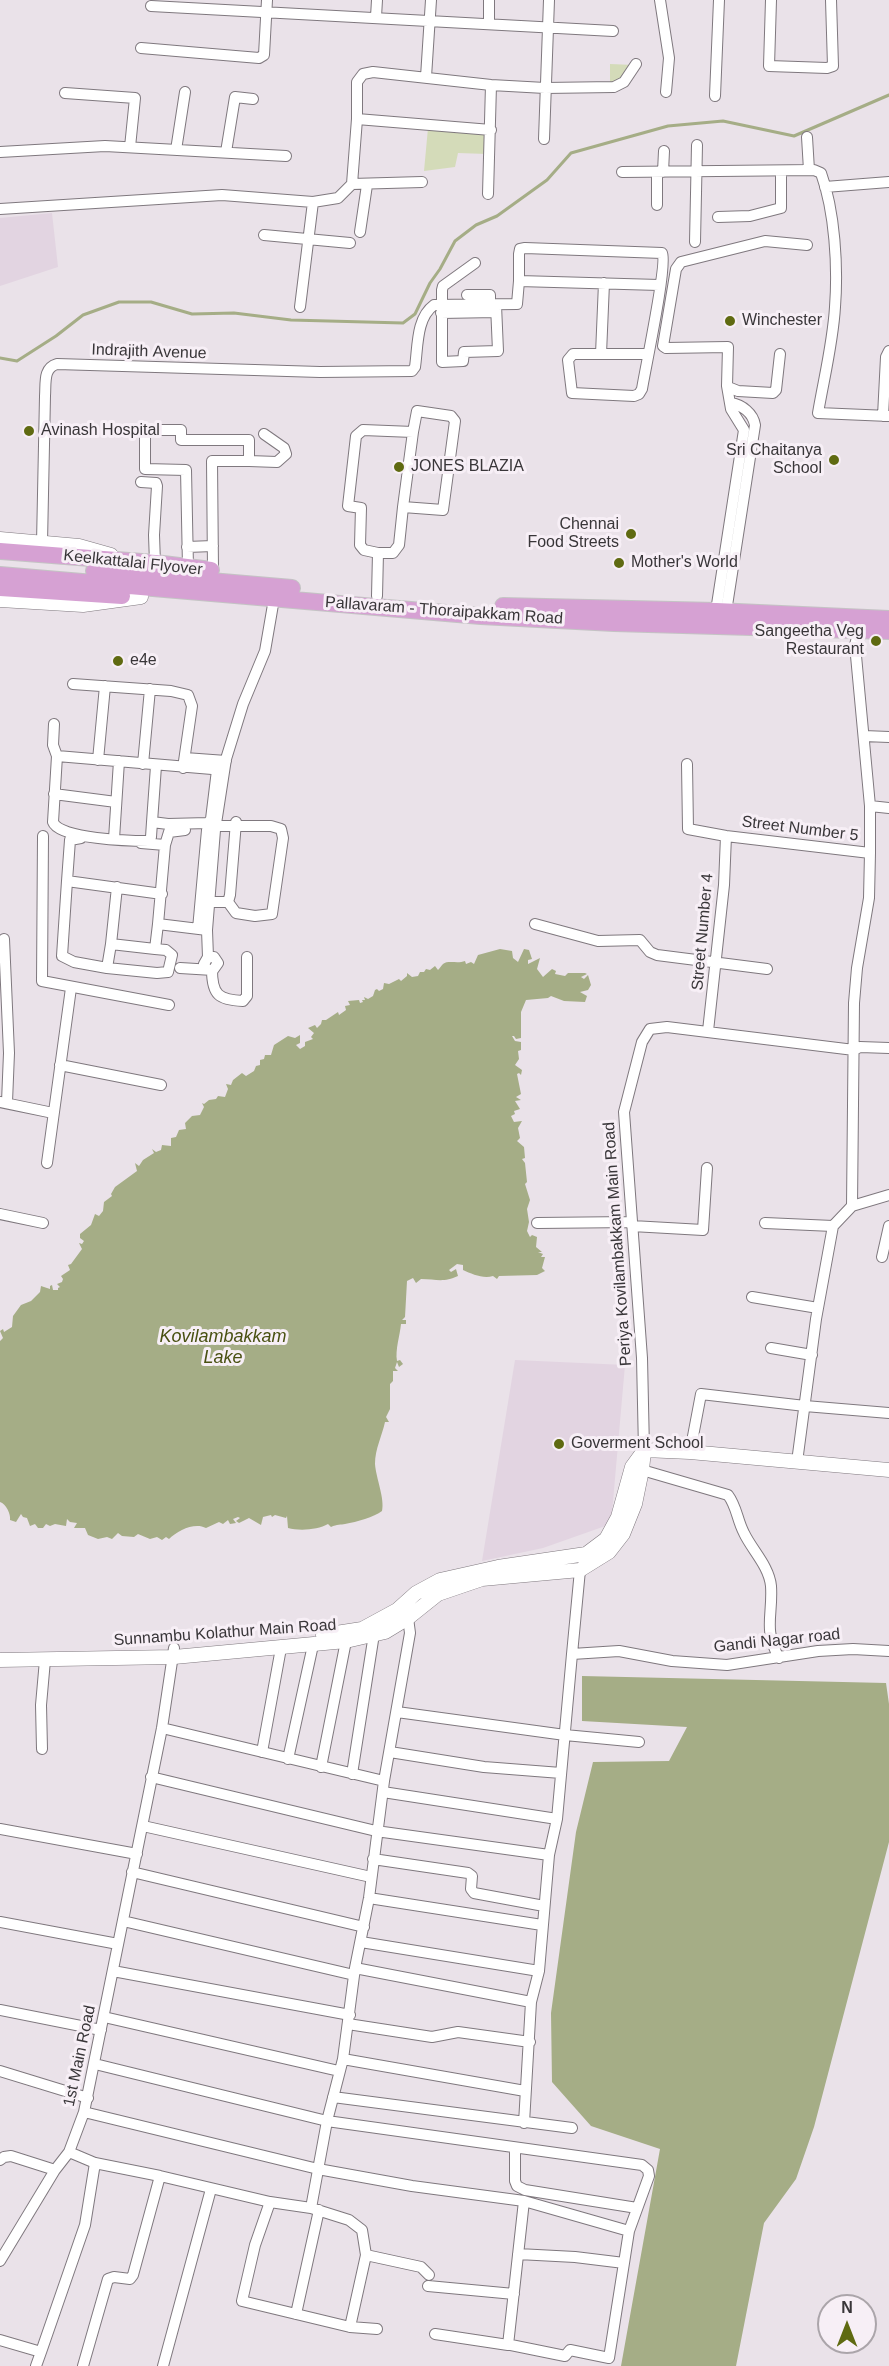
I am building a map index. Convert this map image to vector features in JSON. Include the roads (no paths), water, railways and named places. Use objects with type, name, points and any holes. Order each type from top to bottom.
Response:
[{"type":"main road","name":"Keelkattalai Flyover","points":[[0,551],[155,563],[213,570],[272,590]]},
{"type":"main road","name":"Pallavaram - Thoraipakkam Road","points":[[0,565],[272,590],[481,616],[614,623],[878,626]]},
{"type":"main road","name":"Pallavaram - Thoraipakkam Road","points":[[0,575],[250,597],[272,590],[477,605],[721,612],[878,626]]},
{"type":"main road","name":"Keelkattalai Flyover","points":[[0,588],[141,597],[250,597]]},
{"type":"street","points":[[376,17],[377,0]]},
{"type":"street","points":[[426,78],[431,0]]},
{"type":"street","points":[[489,0],[489,24]]},
{"type":"street","points":[[544,139],[549,0]]},
{"type":"street","points":[[660,0],[669,58],[666,92]]},
{"type":"street","points":[[715,96],[719,0]]},
{"type":"street","points":[[771,0],[769,66],[827,68],[833,66],[831,0]]},
{"type":"street","points":[[141,48],[259,58],[264,55],[267,5]]},
{"type":"street","points":[[151,6],[267,5],[376,17],[613,31]]},
{"type":"street","points":[[0,209],[222,195],[313,202],[338,198],[352,184],[357,119],[357,82],[363,74],[373,72],[545,88],[614,87],[624,82],[636,64]]},
{"type":"street","points":[[488,194],[491,84]]},
{"type":"street","points":[[176,150],[185,92]]},
{"type":"street","points":[[65,93],[135,98],[130,147]]},
{"type":"street","points":[[226,152],[235,98],[253,99]]},
{"type":"street","points":[[357,119],[491,130]]},
{"type":"street","points":[[807,137],[809,170]]},
{"type":"street","points":[[695,242],[698,145]]},
{"type":"street","points":[[0,152],[105,146],[286,156]]},
{"type":"street","points":[[657,206],[664,151]]},
{"type":"street","points":[[622,172],[809,170],[820,173],[825,187],[835,249],[836,307],[818,413],[886,416],[886,357],[889,351]]},
{"type":"street","points":[[718,217],[750,216],[781,208],[781,171]]},
{"type":"street","points":[[352,184],[422,182]]},
{"type":"street","points":[[825,187],[889,182]]},
{"type":"street","points":[[360,232],[367,185]]},
{"type":"street","points":[[300,307],[313,202]]},
{"type":"street","points":[[264,235],[350,243]]},
{"type":"street","points":[[721,612],[744,434],[742,426],[732,414],[728,387],[728,347],[666,348],[663,346],[678,265],[681,262],[765,241],[807,245]]},
{"type":"street","points":[[467,295],[495,302],[517,304],[520,249],[663,253],[665,258],[648,354],[639,394],[634,396],[572,393],[568,360],[573,354],[648,354]]},
{"type":"street","points":[[475,263],[443,286],[441,358],[446,363],[463,362],[464,352],[498,351],[495,302]]},
{"type":"street","points":[[519,281],[659,285]]},
{"type":"street","points":[[601,354],[604,283]]},
{"type":"street","points":[[441,309],[495,302]]},
{"type":"street","name":"Indrajith Avenue","points":[[42,543],[46,371],[50,366],[57,364],[363,373],[412,370],[424,316],[430,308],[441,309]]},
{"type":"street","points":[[728,387],[738,391],[773,393],[776,390],[780,354]]},
{"type":"street","points":[[403,507],[443,510],[455,421],[452,416],[417,411],[413,432],[403,507],[399,545],[393,552],[363,550],[360,545],[361,508],[348,506],[356,436],[363,430],[413,432]]},
{"type":"street","points":[[188,567],[186,470],[145,469],[145,430],[181,430],[181,440],[249,440],[249,461]]},
{"type":"street","points":[[212,461],[278,462],[286,454],[284,448],[264,434]]},
{"type":"street","points":[[213,440],[213,570]]},
{"type":"street","points":[[141,482],[152,482],[157,486],[155,563]]},
{"type":"street","points":[[0,539],[79,546],[137,562]]},
{"type":"street","points":[[187,547],[213,546]]},
{"type":"street","points":[[377,596],[378,552]]},
{"type":"street","points":[[152,822],[208,823],[211,819],[222,767],[243,704],[265,651],[272,590]]},
{"type":"street","points":[[0,600],[83,605],[141,597]]},
{"type":"street","points":[[852,1206],[851,1113],[855,992],[869,898],[870,853],[870,806],[855,645],[878,626]]},
{"type":"street","points":[[73,684],[171,691],[188,695],[192,706],[184,763]]},
{"type":"street","points":[[98,760],[105,686]]},
{"type":"street","points":[[143,764],[150,689]]},
{"type":"street","points":[[54,724],[53,745],[57,756],[53,822],[57,829],[75,835],[149,841],[156,766]]},
{"type":"street","points":[[864,736],[889,737]]},
{"type":"street","points":[[57,756],[156,766],[184,763],[222,767]]},
{"type":"street","points":[[114,838],[119,761]]},
{"type":"street","name":"Street Number 5","points":[[687,764],[688,829],[726,836],[870,853]]},
{"type":"street","points":[[180,968],[217,967],[217,960],[214,957],[208,957],[203,929],[222,767]]},
{"type":"street","points":[[54,794],[116,802]]},
{"type":"street","points":[[870,806],[889,808]]},
{"type":"street","points":[[155,949],[165,845],[170,832],[213,829],[236,824],[271,826],[281,829],[283,838],[272,914],[255,916],[236,913],[228,902],[236,824]]},
{"type":"street","points":[[203,929],[209,902],[213,829]]},
{"type":"street","points":[[43,836],[42,981],[169,1005]]},
{"type":"street","name":"Street Number 4","points":[[708,1031],[724,885],[726,836]]},
{"type":"street","points":[[111,944],[170,952],[172,955],[168,972],[107,968],[74,962],[62,956],[72,838],[165,845]]},
{"type":"street","points":[[67,881],[162,894]]},
{"type":"street","points":[[107,968],[117,887]]},
{"type":"street","points":[[209,902],[228,902]]},
{"type":"street","points":[[158,924],[203,929]]},
{"type":"street","points":[[535,924],[598,940],[640,940],[657,955],[767,969]]},
{"type":"street","points":[[4,939],[3,986],[9,1053],[3,1102],[53,1113]]},
{"type":"street","points":[[209,969],[218,995],[224,1000],[243,1001],[246,996],[247,957]]},
{"type":"street","points":[[47,1163],[71,988]]},
{"type":"street","name":"Periya Kovilambakkam Main Road","points":[[644,1450],[642,1358],[624,1112],[642,1042],[650,1029],[667,1027],[854,1050],[860,1047],[889,1048]]},
{"type":"street","points":[[60,1065],[161,1085]]},
{"type":"street","points":[[537,1223],[632,1224],[703,1230],[705,1228],[707,1168]]},
{"type":"street","points":[[797,1462],[818,1308],[833,1226],[852,1206],[889,1195]]},
{"type":"street","points":[[0,1214],[43,1222]]},
{"type":"street","points":[[765,1223],[833,1226]]},
{"type":"street","points":[[882,1257],[889,1226]]},
{"type":"street","points":[[752,1297],[818,1308]]},
{"type":"street","points":[[771,1348],[812,1355]]},
{"type":"street","points":[[690,1452],[701,1394],[889,1413]]},
{"type":"street","points":[[644,1450],[889,1470]]},
{"type":"street","name":"Sunnambu Kolathur Main Road","points":[[174,1652],[362,1629],[403,1613],[438,1594],[482,1579],[580,1570],[609,1552],[623,1534],[635,1504],[644,1450]]},
{"type":"street","name":"Sunnambu Kolathur Main Road","points":[[0,1651],[92,1654],[281,1648],[346,1641],[385,1632],[403,1613],[417,1593],[440,1580],[480,1570],[586,1554],[606,1539],[614,1524],[632,1467],[644,1450]]},
{"type":"street","points":[[642,1470],[728,1495],[735,1504],[744,1534],[767,1572],[771,1586],[769,1636],[779,1658]]},
{"type":"street","points":[[524,2123],[531,2002],[539,1971],[549,1855],[557,1819],[580,1570]]},
{"type":"street","points":[[296,2314],[315,2209],[318,2169],[349,2020],[355,1971],[369,1898],[383,1786],[410,1633],[403,1613]]},
{"type":"street","points":[[352,1774],[374,1634]]},
{"type":"street","points":[[321,1767],[346,1641]]},
{"type":"street","points":[[288,1759],[313,1646]]},
{"type":"street","points":[[262,1752],[281,1648]]},
{"type":"street","name":"Gandi Nagar road","points":[[572,1654],[619,1651],[672,1661],[727,1665],[818,1651],[854,1649],[889,1651]]},
{"type":"street","name":"1st Main Road","points":[[2,2254],[55,2170],[69,2152],[88,2098],[162,1728],[174,1652]]},
{"type":"street","name":"Sunnambu Kolathur Main Road","points":[[0,1660],[45,1660],[92,1654]]},
{"type":"street","points":[[42,1749],[41,1705],[45,1660]]},
{"type":"street","points":[[397,1712],[565,1736],[639,1742]]},
{"type":"street","points":[[162,1728],[352,1774],[383,1786],[557,1819]]},
{"type":"street","points":[[390,1752],[484,1767],[561,1773]]},
{"type":"street","points":[[151,1777],[376,1831],[549,1855]]},
{"type":"street","points":[[143,1826],[371,1877]]},
{"type":"street","points":[[0,1829],[136,1854]]},
{"type":"street","points":[[373,1859],[468,1873],[472,1876],[471,1889],[474,1893],[544,1906]]},
{"type":"street","points":[[132,1872],[364,1927]]},
{"type":"street","points":[[369,1898],[542,1925]]},
{"type":"street","points":[[123,1921],[355,1971],[531,2002]]},
{"type":"street","points":[[0,1922],[118,1944]]},
{"type":"street","points":[[361,1942],[539,1971]]},
{"type":"street","points":[[112,1971],[432,2037],[458,2032],[530,2042]]},
{"type":"street","points":[[0,2010],[101,2030]]},
{"type":"street","points":[[104,2017],[339,2071]]},
{"type":"street","points":[[342,2059],[525,2091]]},
{"type":"street","points":[[95,2064],[327,2121],[642,2165],[648,2170],[649,2176],[629,2231],[611,2362],[570,2350],[565,2361],[506,2344],[435,2334]]},
{"type":"street","points":[[0,2071],[88,2098]]},
{"type":"street","points":[[333,2097],[572,2128]]},
{"type":"street","points":[[84,2112],[318,2169],[412,2186],[524,2201],[629,2231]]},
{"type":"street","points":[[515,2148],[515,2181],[517,2186],[525,2190],[637,2208]]},
{"type":"street","points":[[69,2152],[95,2163],[270,2202],[315,2209],[349,2220],[362,2230],[366,2255],[350,2327]]},
{"type":"street","points":[[0,2160],[11,2156],[55,2170]]},
{"type":"street","points":[[36,2366],[85,2225],[95,2163]]},
{"type":"street","points":[[84,2366],[108,2279],[114,2277],[130,2279],[133,2276],[160,2176]]},
{"type":"street","points":[[163,2366],[211,2189]]},
{"type":"street","points":[[506,2344],[508,2345],[524,2201]]},
{"type":"street","points":[[270,2202],[255,2245],[242,2301],[350,2327],[377,2329]]},
{"type":"street","points":[[518,2254],[575,2257],[624,2263]]},
{"type":"street","points":[[366,2255],[421,2267],[428,2281],[513,2294]]},
{"type":"street","points":[[0,2340],[41,2352]]},
{"type":"water","name":"Kovilambakkam Lake","points":[[500,949],[512,951],[513,958],[518,962],[524,949],[529,950],[532,959],[528,960],[528,964],[540,958],[537,969],[543,977],[552,969],[556,971],[555,974],[565,976],[568,973],[585,973],[587,974],[581,977],[584,979],[588,975],[591,985],[588,990],[580,992],[587,996],[585,1002],[564,1001],[551,996],[526,1000],[521,1012],[521,1038],[516,1039],[512,1036],[515,1041],[521,1042],[521,1050],[518,1051],[519,1059],[515,1065],[522,1070],[521,1075],[517,1074],[521,1094],[516,1097],[521,1100],[515,1101],[520,1109],[514,1111],[515,1114],[511,1116],[514,1122],[522,1121],[518,1128],[520,1138],[517,1141],[524,1147],[525,1158],[522,1159],[525,1163],[527,1182],[525,1184],[530,1200],[527,1209],[529,1222],[527,1231],[530,1237],[532,1235],[537,1237],[536,1247],[542,1252],[538,1252],[543,1254],[541,1257],[545,1257],[542,1268],[545,1271],[537,1275],[499,1276],[497,1279],[493,1276],[485,1277],[463,1270],[463,1265],[457,1264],[449,1270],[451,1272],[456,1269],[458,1276],[453,1278],[421,1279],[416,1283],[413,1278],[407,1281],[405,1317],[402,1320],[406,1320],[406,1324],[401,1324],[397,1352],[397,1361],[400,1360],[403,1364],[399,1367],[397,1362],[395,1368],[398,1371],[393,1371],[393,1381],[390,1384],[390,1409],[386,1417],[389,1422],[385,1422],[375,1458],[382,1511],[355,1522],[331,1527],[328,1524],[303,1530],[288,1528],[287,1516],[286,1518],[275,1515],[263,1517],[261,1525],[249,1518],[239,1523],[236,1521],[240,1518],[238,1517],[233,1519],[236,1523],[230,1524],[228,1520],[223,1524],[219,1522],[206,1528],[192,1526],[169,1539],[166,1537],[162,1540],[157,1537],[150,1539],[138,1534],[134,1537],[122,1536],[118,1533],[112,1539],[107,1537],[98,1539],[88,1535],[85,1528],[74,1528],[77,1523],[67,1519],[66,1526],[46,1524],[43,1528],[38,1528],[35,1524],[30,1526],[27,1518],[21,1514],[16,1522],[10,1520],[8,1510],[0,1502],[0,1341],[3,1338],[0,1331],[3,1329],[4,1332],[12,1327],[13,1316],[21,1305],[31,1301],[40,1292],[41,1286],[50,1289],[52,1285],[53,1290],[58,1290],[60,1287],[57,1284],[63,1279],[61,1276],[70,1270],[68,1265],[82,1249],[79,1243],[82,1244],[84,1241],[80,1238],[80,1234],[91,1225],[95,1214],[99,1216],[103,1211],[104,1202],[112,1196],[115,1187],[137,1171],[135,1163],[139,1166],[143,1160],[154,1153],[152,1149],[156,1152],[161,1150],[162,1145],[171,1146],[171,1138],[176,1137],[179,1130],[186,1129],[185,1123],[192,1116],[200,1115],[204,1107],[202,1103],[216,1099],[218,1096],[225,1097],[228,1089],[226,1084],[231,1085],[233,1080],[242,1073],[246,1076],[254,1071],[265,1055],[271,1055],[274,1045],[288,1036],[295,1038],[300,1035],[300,1043],[296,1045],[300,1049],[305,1046],[305,1042],[313,1039],[311,1037],[314,1033],[308,1028],[315,1025],[317,1028],[322,1020],[338,1012],[339,1015],[346,1010],[345,1006],[350,1005],[348,1001],[363,1002],[364,997],[368,999],[373,996],[375,990],[383,989],[384,983],[389,984],[399,979],[401,981],[407,973],[412,977],[418,976],[420,972],[430,970],[435,966],[438,970],[448,962],[465,961],[466,964],[471,962],[474,964],[478,955]]},
{"type":"water","points":[[582,1676],[886,1683],[889,1704],[889,1842],[814,2127],[796,2179],[764,2223],[736,2366],[621,2366],[660,2149],[591,2126],[552,2082],[551,2013],[576,1832],[593,1762],[669,1761],[687,1727],[582,1721]]},
{"type":"waterway","points":[[0,358],[17,361],[83,315],[119,302],[151,302],[192,314],[234,313],[291,320],[403,323],[415,314],[455,241],[476,225],[497,216],[547,180],[571,153],[668,126],[723,121],[794,136],[889,95]]},
{"type":"place","name":"Winchester","points":[[730,321]]},
{"type":"place","name":"Avinash Hospital","points":[[29,431]]},
{"type":"place","name":"Sri Chaitanya School","points":[[834,460]]},
{"type":"place","name":"JONES BLAZIA","points":[[399,467]]},
{"type":"place","name":"Chennai Food Streets","points":[[631,534]]},
{"type":"place","name":"Mother's World","points":[[619,563]]},
{"type":"place","name":"Sangeetha Veg Restaurant","points":[[876,641]]},
{"type":"place","name":"e4e","points":[[118,661]]},
{"type":"place","name":"Goverment School","points":[[559,1444]]}]
